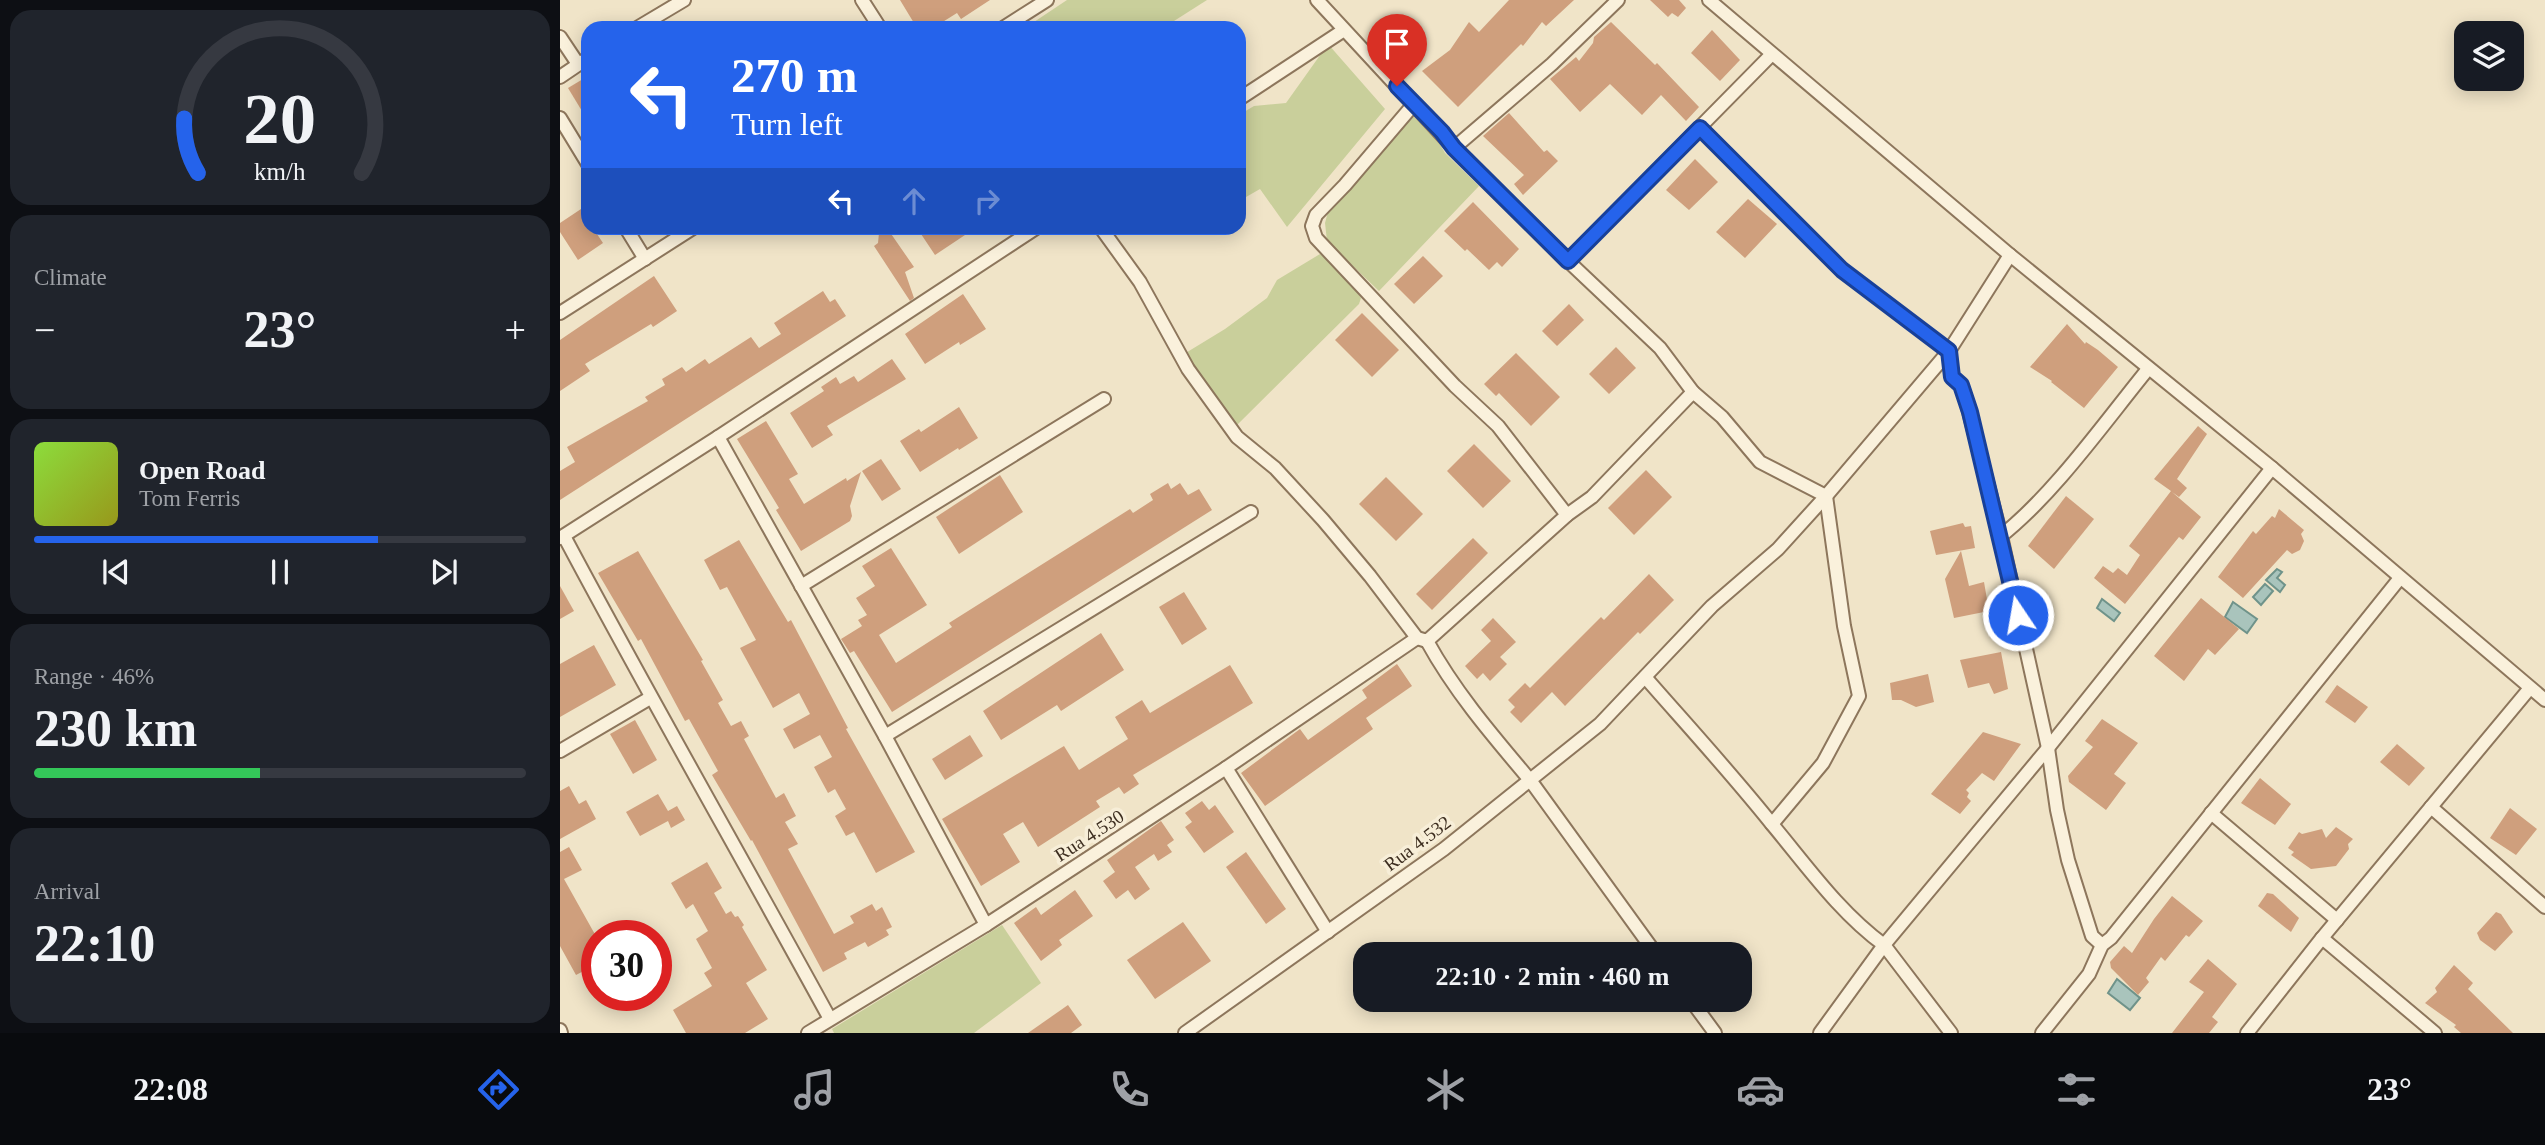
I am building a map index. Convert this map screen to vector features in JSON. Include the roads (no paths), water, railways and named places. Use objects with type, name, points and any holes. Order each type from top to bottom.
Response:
[{"type":"street","points":[[649,21],[684,0]]},
{"type":"street","points":[[862,0],[876,21]]},
{"type":"street","points":[[1014,21],[1047,0]]},
{"type":"street","points":[[1307,0],[1316,0],[1454,148],[1660,348],[1693,392],[1722,417],[1760,462],[1826,496],[1844,626],[1859,696],[1823,763],[1772,824]]},
{"type":"street","points":[[1454,148],[1552,64],[1618,0]]},
{"type":"street","points":[[1709,0],[2010,255],[2272,468],[2545,700]]},
{"type":"street","points":[[1246,94],[1344,30]]},
{"type":"street","points":[[560,37],[581,59]]},
{"type":"street","points":[[1568,261],[1772,54]]},
{"type":"street","points":[[560,77],[581,62]]},
{"type":"street","points":[[1414,104],[1316,215],[1312,226],[1317,238],[1514,445],[1567,515]]},
{"type":"street","points":[[560,118],[581,152]]},
{"type":"street","points":[[1700,128],[1842,270],[1949,351],[1952,377],[1961,385],[1965,396],[2001,536],[2048,748],[2068,860],[2092,936],[2102,945]]},
{"type":"street","points":[[630,235],[645,259]]},
{"type":"street","points":[[560,313],[682,235]]},
{"type":"street","points":[[830,1019],[562,537],[718,437],[1021,235]]},
{"type":"street","points":[[1106,235],[1140,282],[1188,369],[1237,437],[1275,468],[1422,640],[1466,702],[1530,780],[1647,942]]},
{"type":"street","name":"Rua 4.532","points":[[1185,1033],[1444,849],[1590,733],[1712,606],[1777,549],[1826,496],[1949,351],[2010,255]]},
{"type":"street","points":[[2001,536],[2019,522],[2059,478],[2148,369]]},
{"type":"street","name":"Rua 4.530","points":[[808,1033],[986,925],[1386,661],[1422,640],[1567,515],[1576,511],[1599,491],[1693,392]]},
{"type":"street","points":[[800,586],[1104,399]]},
{"type":"street","points":[[718,437],[886,736],[986,925]]},
{"type":"street","points":[[1820,1033],[1884,945],[2048,748],[2272,468]]},
{"type":"street","points":[[886,736],[1251,512]]},
{"type":"street","points":[[2042,1033],[2089,974],[2102,945],[2400,578]]},
{"type":"street","points":[[1645,677],[1772,824],[1824,889],[1868,933],[1884,945],[1951,1033]]},
{"type":"street","points":[[2247,1033],[2322,938],[2530,688]]},
{"type":"street","points":[[560,751],[650,698]]},
{"type":"street","points":[[1226,768],[1328,932]]},
{"type":"street","points":[[2431,807],[2545,907]]},
{"type":"street","points":[[2211,813],[2337,920]]},
{"type":"street","points":[[2322,938],[2435,1033]]},
{"type":"street","points":[[1700,1012],[1715,1033]]},
{"type":"water","points":[[2277,569],[2282,572],[2277,578],[2285,585],[2280,592],[2266,580]]},
{"type":"water","points":[[2265,584],[2273,591],[2261,605],[2253,597]]},
{"type":"water","points":[[2102,599],[2120,613],[2114,621],[2097,608]]},
{"type":"water","points":[[2233,602],[2257,619],[2247,633],[2225,617]]},
{"type":"water","points":[[2117,979],[2140,998],[2130,1010],[2108,993]]}]
